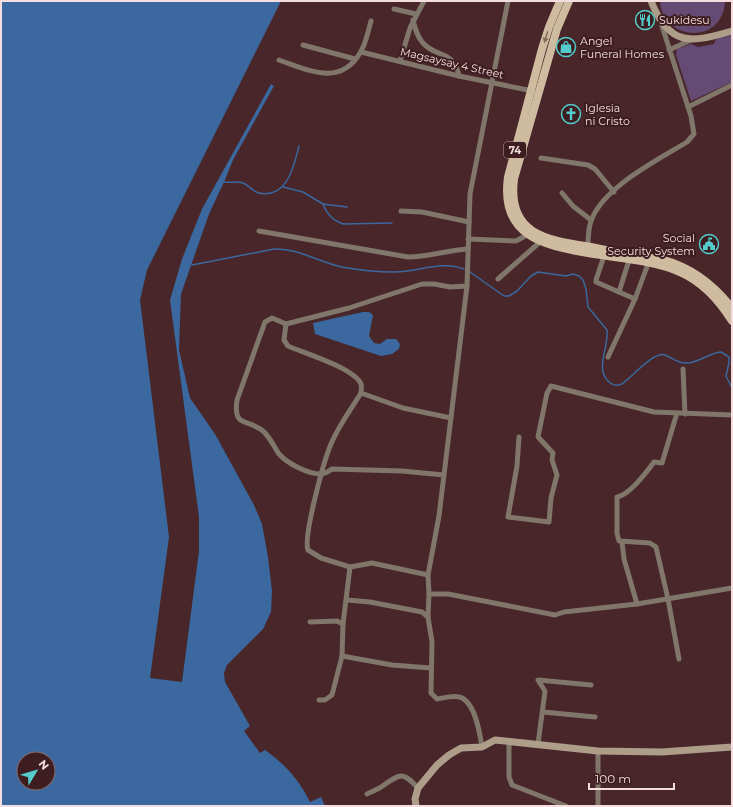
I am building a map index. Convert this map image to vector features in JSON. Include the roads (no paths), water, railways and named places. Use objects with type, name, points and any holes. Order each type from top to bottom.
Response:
[{"type":"main road","name":"74","points":[[560,1],[549,27],[514,179],[512,193],[515,210],[524,223],[536,234],[549,240],[588,250],[604,256],[630,257],[648,264],[688,272]]},
{"type":"main road","name":"74","points":[[569,1],[557,29],[535,91],[508,177],[506,193],[510,212],[514,221],[527,235],[540,242],[630,257],[671,262],[710,283],[730,310],[732,321]]},
{"type":"street","points":[[400,61],[406,37],[416,14],[424,1]]},
{"type":"street","points":[[482,746],[478,724],[470,705],[465,699],[459,696],[437,699],[433,697],[430,690],[432,642],[428,617],[428,575],[436,533],[444,475],[467,286],[468,239],[473,173],[508,1]]},
{"type":"street","points":[[588,250],[591,220],[601,204],[635,175],[692,138],[694,127],[668,50],[661,20],[651,1]]},
{"type":"street","points":[[394,9],[416,14]]},
{"type":"street","points":[[413,20],[416,33],[423,43],[449,58],[456,67],[459,76]]},
{"type":"street","points":[[661,20],[674,34],[691,40]]},
{"type":"street","points":[[279,60],[317,72],[331,74],[340,72],[356,59],[361,52],[371,21]]},
{"type":"street","points":[[668,50],[691,40],[703,39],[732,31]]},
{"type":"street","points":[[303,45],[356,59]]},
{"type":"street","name":"Magsaysay 4 Street","points":[[361,52],[459,76],[535,91]]},
{"type":"street","points":[[688,107],[732,85]]},
{"type":"street","points":[[541,158],[588,165],[595,169],[614,192]]},
{"type":"street","points":[[562,193],[573,206],[591,220]]},
{"type":"street","points":[[401,211],[422,212],[469,222]]},
{"type":"street","points":[[259,231],[408,257],[429,256],[450,250],[468,249]]},
{"type":"street","points":[[468,239],[516,241],[527,235]]},
{"type":"street","points":[[498,279],[540,242]]},
{"type":"street","points":[[604,256],[596,281],[635,299]]},
{"type":"street","points":[[619,292],[630,257]]},
{"type":"street","points":[[608,357],[635,299],[648,264]]},
{"type":"street","points":[[444,475],[402,471],[332,469],[322,474],[306,471],[280,455],[262,431],[241,421],[237,416],[237,400],[265,322],[272,318],[286,324],[349,308],[422,284],[434,284],[450,287],[467,286]]},
{"type":"street","points":[[286,324],[284,340],[288,346],[347,370],[358,379],[362,385],[361,394],[335,436],[329,449],[315,501],[307,547],[312,553],[321,558],[350,567],[372,563],[428,575]]},
{"type":"street","points":[[683,369],[685,414]]},
{"type":"street","points":[[519,437],[518,466],[508,518],[549,522],[551,498],[557,475],[552,460],[553,453],[538,437],[547,393],[551,386],[654,412],[732,415]]},
{"type":"street","points":[[361,394],[403,408],[451,418]]},
{"type":"street","points":[[637,604],[624,559],[622,542],[619,541],[617,533],[617,497],[624,496],[630,491],[654,462],[662,463],[676,413]]},
{"type":"street","points":[[622,542],[650,543],[656,547],[668,599],[679,659]]},
{"type":"street","points":[[319,700],[325,700],[332,695],[342,656],[343,624],[350,567]]},
{"type":"street","points":[[429,594],[448,594],[555,615],[564,612],[637,604],[732,588]]},
{"type":"street","points":[[347,600],[370,602],[422,612],[428,617]]},
{"type":"street","points":[[310,622],[337,621],[343,624]]},
{"type":"street","points":[[342,656],[392,665],[431,668]]},
{"type":"street","points":[[538,744],[545,691],[538,680],[591,684]]},
{"type":"street","points":[[543,712],[595,717]]},
{"type":"street","points":[[416,806],[415,799],[418,788],[437,765],[449,755],[461,748],[482,746],[495,740],[598,751],[662,752],[732,747]]},
{"type":"street","points":[[509,742],[509,777],[512,785],[566,806]]},
{"type":"street","points":[[598,751],[598,806]]},
{"type":"street","points":[[367,794],[392,778],[401,775],[406,776],[418,788]]},
{"type":"water","points":[[1,1],[281,1],[147,270],[140,300],[169,537],[150,678],[182,682],[199,551],[199,517],[170,300],[182,259],[202,209],[271,84],[274,86],[233,160],[209,214],[181,294],[179,350],[190,398],[215,434],[254,505],[262,524],[268,557],[272,591],[271,612],[263,629],[227,665],[224,673],[225,682],[250,726],[244,731],[260,753],[265,750],[279,761],[296,780],[310,802],[321,797],[325,806],[1,806]]},
{"type":"water","points":[[369,312],[373,315],[369,336],[374,343],[380,344],[387,339],[396,339],[400,344],[399,349],[392,354],[381,356],[315,334],[313,323]]},
{"type":"waterway","points":[[224,182],[243,183],[259,193],[277,191],[283,186],[292,171],[299,146]]},
{"type":"waterway","points":[[283,187],[303,192],[323,204],[347,207]]},
{"type":"waterway","points":[[323,204],[330,216],[343,224],[392,223]]},
{"type":"waterway","points":[[192,265],[274,249],[283,249],[300,253],[333,265],[368,271],[403,272],[438,266],[464,269]]},
{"type":"waterway","points":[[470,272],[504,296],[509,296],[517,291],[531,276],[538,272],[566,276],[573,274],[579,276],[583,280],[586,289],[588,307],[607,330],[602,364],[604,376],[613,385],[622,384],[643,365],[660,355],[665,355],[679,362],[688,363],[721,352],[729,357],[726,376],[732,388]]},
{"type":"place","name":"Sukidesu","points":[[645,20]]},
{"type":"place","name":"Angel Funeral Homes","points":[[566,47]]},
{"type":"place","name":"Iglesia ni Cristo","points":[[571,114]]},
{"type":"place","name":"Social Security System","points":[[709,244]]}]
